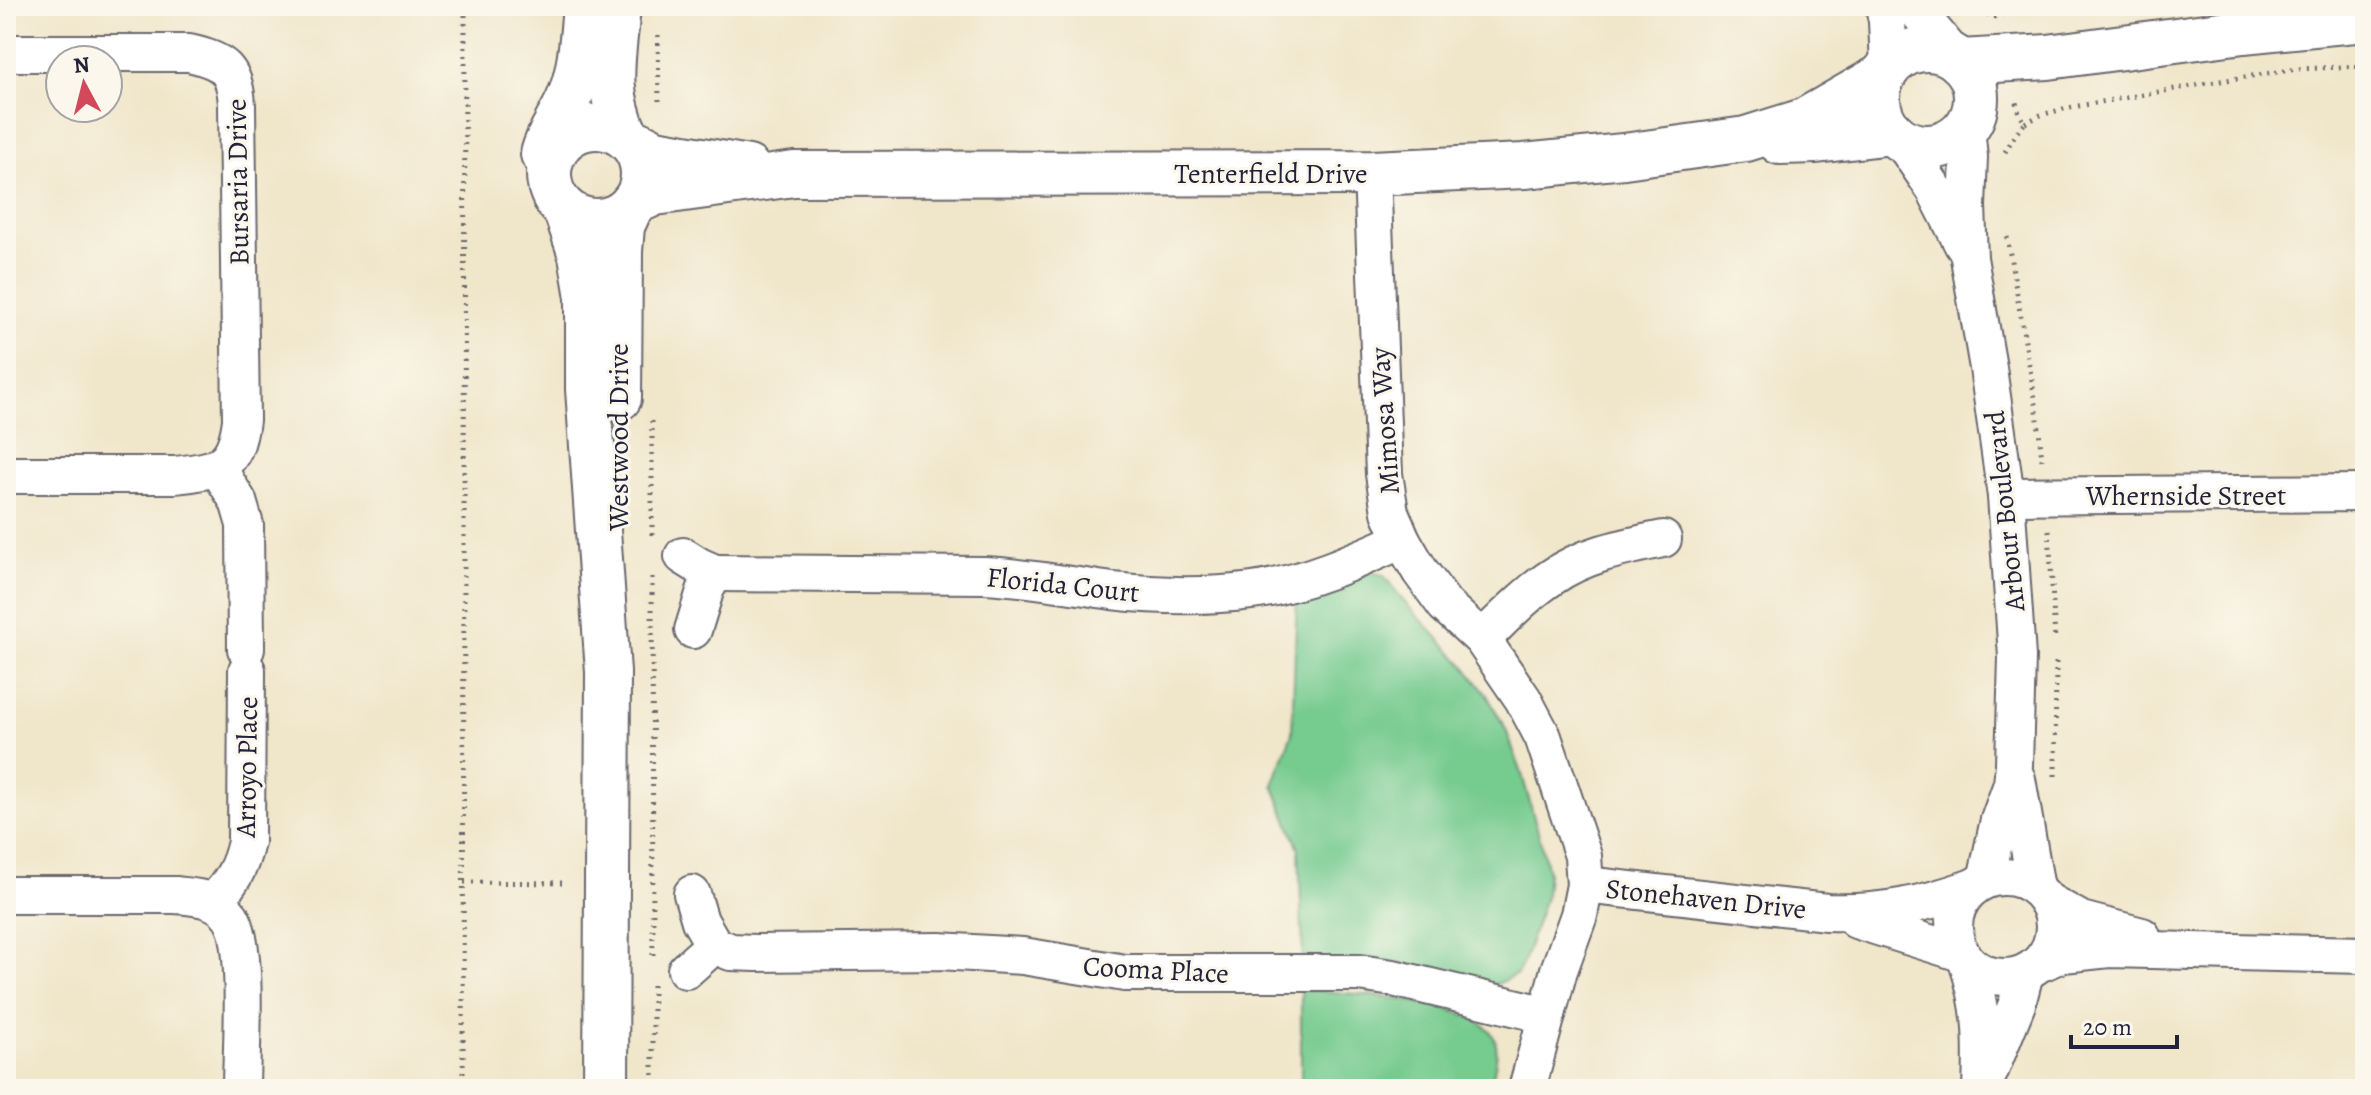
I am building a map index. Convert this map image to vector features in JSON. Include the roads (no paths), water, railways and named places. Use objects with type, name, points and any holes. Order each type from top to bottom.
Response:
[{"type":"street","name":"Westwood Drive","points":[[585,6],[576,80],[547,140],[542,159],[544,174],[581,255],[588,297],[588,389],[608,672],[606,1089]]},
{"type":"street","points":[[618,6],[611,87],[616,112],[628,138],[640,153],[645,174],[640,194],[626,211],[607,221],[585,220],[559,202],[548,174],[553,153],[566,136],[585,127],[607,127],[628,138]]},
{"type":"street","points":[[1884,6],[1887,71]]},
{"type":"street","points":[[1913,6],[1970,74],[1975,88],[1976,104],[1969,124],[1969,258]]},
{"type":"street","points":[[1969,258],[1935,190],[1883,119],[1878,105],[1879,89],[1887,71],[1900,58],[1914,51],[1929,49],[1943,52],[1958,61],[2048,57],[2338,15]]},
{"type":"street","points":[[1896,136],[1914,145],[1943,145],[1955,138],[1991,101],[2021,81],[2050,69],[2125,48]]},
{"type":"street","name":"Bursaria Drive","points":[[6,53],[189,53],[212,58],[227,68],[236,87],[237,105],[241,420],[238,442],[232,454],[217,467]]},
{"type":"street","name":"Tenterfield Drive","points":[[632,204],[655,193],[794,174],[1372,173],[1524,166],[1624,156],[1746,139],[1804,121],[1887,71]]},
{"type":"street","name":"Tenterfield Drive","points":[[1746,139],[1779,142],[1896,136]]},
{"type":"street","name":"Tenterfield Drive","points":[[628,138],[655,152],[794,174]]},
{"type":"street","name":"Mimosa Way","points":[[1372,173],[1384,474],[1390,512],[1420,571],[1445,605],[1482,639],[1518,690],[1543,737],[1583,856],[1585,885],[1579,915],[1568,942],[1527,1089]]},
{"type":"street","name":"Westwood Drive","points":[[608,672],[621,504],[620,251],[622,226],[632,204]]},
{"type":"street","name":"Arbour Boulevard","points":[[1969,258],[2006,496],[2017,657],[2012,784],[1979,884]]},
{"type":"street","points":[[6,475],[175,475],[217,467]]},
{"type":"street","name":"Arroyo Place","points":[[214,902],[233,880],[246,842],[245,525],[238,501],[217,467]]},
{"type":"street","name":"Whernside Street","points":[[2006,496],[2365,493]]},
{"type":"street","points":[[1482,639],[1552,576],[1608,551],[1663,539]]},
{"type":"street","name":"Florida Court","points":[[715,573],[984,575],[1023,577],[1115,591],[1209,594],[1254,591],[1289,583],[1362,558],[1402,540]]},
{"type":"street","points":[[683,556],[715,573],[706,588],[693,630]]},
{"type":"street","name":"Arbour Boulevard","points":[[2014,765],[2042,895]]},
{"type":"street","points":[[1982,1089],[1982,1015],[1976,986],[1954,935],[1955,918],[1961,901],[1979,884],[2003,877],[2020,880],[2081,920],[2209,952]]},
{"type":"street","name":"Stonehaven Drive","points":[[1585,885],[1857,913],[1927,903],[1979,884]]},
{"type":"street","points":[[686,970],[714,945],[700,921],[692,894]]},
{"type":"street","points":[[6,895],[201,897],[214,902],[231,916],[242,950],[241,1089]]},
{"type":"street","points":[[1982,1089],[2031,968],[2048,951],[2054,935],[2053,917],[2042,895]]},
{"type":"street","name":"Stonehaven Drive","points":[[1827,912],[1964,957]]},
{"type":"street","name":"Cooma Place","points":[[714,945],[731,952],[756,953],[983,953],[1023,956],[1125,973],[1359,973],[1393,978],[1547,1015]]},
{"type":"street","points":[[1964,957],[1979,971],[2010,977],[2063,954],[2109,949],[2365,955]]}]
